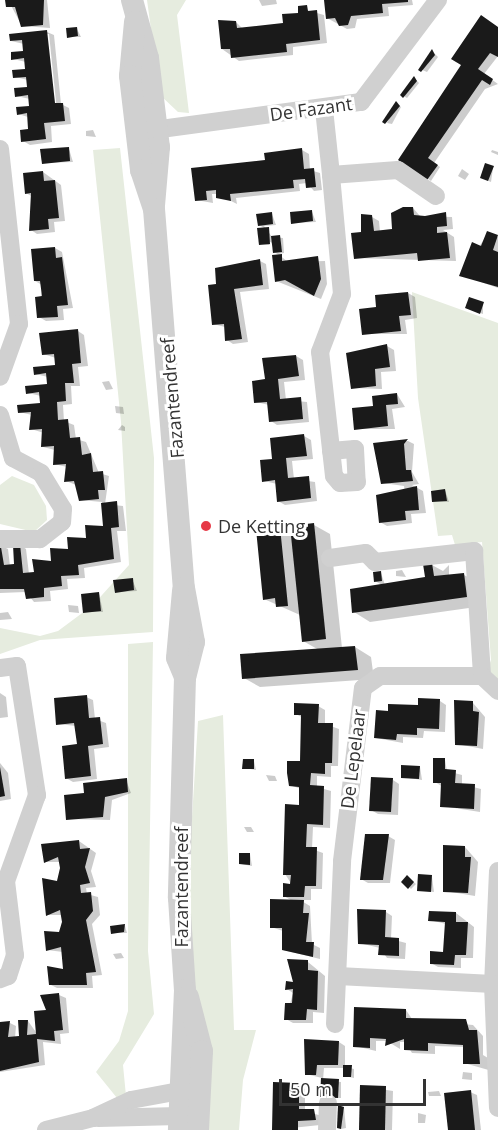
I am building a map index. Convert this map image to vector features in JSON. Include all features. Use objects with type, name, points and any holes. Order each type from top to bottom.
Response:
[{"type":"street","name":"Fazantendreef","points":[[132,0],[135,22],[129,62],[146,131],[174,412],[184,588],[194,642],[185,677],[179,898],[190,1096],[198,1130]]},
{"type":"street","name":"De Fazant","points":[[146,131],[324,109],[361,102],[438,0]]},
{"type":"street","points":[[324,109],[342,294],[320,352],[331,451]]},
{"type":"street","points":[[0,149],[19,324],[0,377]]},
{"type":"street","points":[[332,175],[398,170],[436,196]]},
{"type":"street","points":[[0,415],[6,463],[40,473],[63,509],[62,522],[40,539],[0,539]]},
{"type":"street","points":[[330,558],[366,553],[375,562],[474,551],[482,676],[498,691]]},
{"type":"street","points":[[0,668],[17,666],[37,795],[6,881],[15,956],[8,976],[0,979]]},
{"type":"street","name":"De Lepelaar","points":[[335,1024],[343,849],[363,688],[380,676],[482,676]]},
{"type":"street","points":[[498,871],[493,984],[498,1108]]},
{"type":"street","points":[[338,976],[493,984]]},
{"type":"street","name":"Fazantendreef","points":[[178,1123],[190,1096]]},
{"type":"street","points":[[46,1130],[93,1118],[130,1100],[190,1096]]},
{"type":"street","points":[[327,1130],[328,1103]]},
{"type":"street","points":[[93,1118],[178,1123]]},
{"type":"shaded area","points":[[147,0],[186,0],[177,15],[189,113],[178,112],[160,95]]},
{"type":"shaded area","points":[[120,148],[154,458],[153,632],[40,640],[0,654],[0,628],[40,636],[58,631],[93,605],[129,565],[121,422],[93,150]]},
{"type":"shaded area","points":[[412,292],[498,323],[498,684],[485,677],[491,660],[482,542],[455,545],[452,535],[438,536],[418,398]]},
{"type":"shaded area","points":[[12,476],[34,485],[46,506],[47,520],[34,532],[0,524],[0,485]]},
{"type":"shaded area","points":[[153,642],[148,951],[154,1014],[123,1065],[126,1096],[117,1098],[96,1072],[119,1041],[128,1011],[128,644]]},
{"type":"shaded area","points":[[223,715],[234,1030],[256,1030],[243,1080],[239,1130],[201,1130],[190,967],[190,850],[198,721]]},
{"type":"building","points":[[5,0],[44,0],[43,25],[21,27],[15,7],[6,7]]},
{"type":"building","points":[[324,0],[408,0],[408,2],[382,4],[383,13],[351,16],[348,25],[339,26],[335,18],[326,19]]},
{"type":"building","points":[[307,5],[308,11],[317,10],[320,40],[286,44],[287,52],[231,58],[230,49],[221,49],[218,20],[236,21],[237,28],[283,23],[282,14],[298,13],[298,6]]},
{"type":"building","points":[[481,15],[498,27],[498,57],[490,53],[478,69],[493,79],[490,85],[482,80],[428,158],[438,165],[427,180],[398,160],[461,65],[451,59]]},
{"type":"building","points":[[77,27],[78,36],[67,38],[66,28]]},
{"type":"building","points":[[47,30],[55,103],[63,103],[65,121],[44,123],[46,139],[21,142],[20,130],[28,129],[27,113],[17,115],[16,107],[29,106],[28,95],[15,97],[14,88],[27,87],[26,77],[13,78],[12,70],[25,69],[24,58],[11,60],[11,52],[23,51],[22,40],[10,41],[9,34]]},
{"type":"building","points":[[432,49],[435,55],[421,72],[418,70]]},
{"type":"building","points":[[414,76],[417,81],[403,98],[400,95]]},
{"type":"building","points":[[396,101],[400,106],[385,124],[382,122]]},
{"type":"building","points":[[69,147],[70,161],[42,164],[40,149]]},
{"type":"building","points":[[302,148],[304,169],[314,168],[316,187],[306,188],[305,179],[293,180],[294,188],[230,194],[231,201],[216,198],[216,190],[206,191],[207,200],[195,201],[191,168],[265,160],[264,153]]},
{"type":"building","points":[[485,163],[494,166],[488,181],[480,178]]},
{"type":"building","points":[[43,171],[44,181],[55,180],[59,218],[48,219],[49,229],[29,231],[31,193],[25,194],[23,173]]},
{"type":"building","points":[[403,207],[413,207],[414,215],[425,216],[446,212],[447,226],[437,227],[437,233],[447,232],[450,258],[418,261],[417,253],[354,259],[351,233],[361,232],[361,214],[372,215],[374,231],[392,229],[391,213]]},
{"type":"building","points":[[312,210],[313,221],[291,224],[290,212]]},
{"type":"building","points":[[272,212],[273,224],[258,226],[256,214]]},
{"type":"building","points":[[269,227],[270,244],[259,245],[257,228]]},
{"type":"building","points":[[487,231],[498,235],[493,250],[498,252],[498,287],[459,276],[472,242],[481,246]]},
{"type":"building","points":[[280,235],[282,252],[273,253],[271,236]]},
{"type":"building","points":[[55,247],[56,258],[62,257],[68,305],[57,306],[58,317],[37,318],[35,297],[42,296],[40,281],[34,281],[31,249]]},
{"type":"building","points":[[282,254],[282,261],[318,256],[321,279],[314,296],[285,280],[275,282],[272,255]]},
{"type":"building","points":[[260,259],[263,285],[234,289],[242,339],[225,341],[224,324],[212,325],[208,285],[216,284],[215,268]]},
{"type":"building","points":[[408,292],[411,315],[399,316],[401,331],[362,335],[359,309],[376,307],[375,295]]},
{"type":"building","points":[[469,297],[484,302],[480,314],[465,308]]},
{"type":"building","points":[[78,329],[81,363],[72,364],[74,383],[65,383],[66,401],[57,402],[58,420],[68,419],[70,438],[80,437],[82,455],[91,453],[93,472],[103,471],[105,490],[98,490],[99,499],[79,501],[74,481],[64,482],[66,464],[53,465],[54,446],[41,447],[42,429],[29,430],[31,412],[18,413],[17,405],[40,403],[39,392],[26,394],[25,386],[47,384],[46,373],[34,375],[33,367],[55,365],[54,354],[42,355],[39,333]]},
{"type":"building","points":[[387,344],[390,367],[375,369],[376,386],[351,389],[346,353]]},
{"type":"building","points":[[296,355],[299,376],[278,379],[280,399],[301,397],[303,419],[269,422],[267,402],[254,403],[252,381],[265,379],[262,358]]},
{"type":"building","points":[[397,393],[398,404],[386,405],[388,426],[354,430],[352,408],[373,406],[372,396]]},
{"type":"building","points":[[304,434],[307,456],[286,458],[288,478],[309,476],[311,498],[277,502],[275,480],[262,482],[260,460],[272,459],[270,438]]},
{"type":"building","points":[[408,439],[404,444],[406,470],[411,470],[413,481],[381,484],[373,443]]},
{"type":"building","points":[[417,486],[419,510],[405,511],[406,520],[379,523],[376,495]]},
{"type":"building","points":[[445,489],[447,501],[432,502],[431,491]]},
{"type":"building","points":[[117,501],[119,527],[111,528],[114,559],[78,565],[79,575],[61,576],[62,586],[44,588],[44,597],[26,599],[24,589],[0,589],[0,541],[4,565],[14,564],[13,545],[20,544],[23,573],[34,572],[32,559],[51,561],[50,548],[68,549],[67,537],[86,538],[85,525],[103,526],[101,503]]},
{"type":"building","points":[[314,523],[326,639],[302,642],[290,526]]},
{"type":"building","points":[[280,527],[288,606],[276,607],[275,598],[263,600],[256,529]]},
{"type":"building","points":[[432,563],[434,576],[464,573],[467,597],[352,613],[350,589],[425,577],[423,564]]},
{"type":"building","points":[[381,571],[382,581],[374,582],[373,572]]},
{"type":"building","points":[[133,578],[134,590],[115,593],[113,580]]},
{"type":"building","points":[[99,592],[101,611],[83,613],[81,594]]},
{"type":"building","points":[[355,646],[358,670],[242,679],[240,654]]},
{"type":"building","points":[[87,695],[89,718],[100,717],[103,744],[88,746],[91,776],[65,779],[62,746],[77,744],[74,723],[56,725],[54,698]]},
{"type":"building","points":[[418,698],[440,699],[439,729],[417,728],[417,735],[397,734],[396,740],[374,738],[376,710],[388,711],[388,704],[418,705]]},
{"type":"building","points":[[454,700],[473,701],[473,711],[479,712],[477,746],[455,745]]},
{"type":"building","points":[[294,703],[319,704],[318,723],[333,723],[332,763],[325,763],[325,774],[311,773],[310,785],[324,786],[323,825],[307,824],[306,847],[317,847],[316,886],[305,886],[304,897],[283,897],[283,883],[290,884],[291,875],[283,875],[285,804],[299,805],[299,787],[289,786],[287,773],[287,761],[300,761],[301,715],[294,715]]},
{"type":"building","points":[[433,758],[445,758],[445,769],[456,770],[455,783],[475,784],[474,809],[440,807],[441,783],[433,783]]},
{"type":"building","points":[[243,759],[254,759],[254,769],[242,769]]},
{"type":"building","points":[[401,765],[420,766],[419,779],[401,778]]},
{"type":"building","points":[[0,767],[5,796],[0,797]]},
{"type":"building","points":[[371,777],[393,778],[391,812],[369,811]]},
{"type":"building","points":[[127,778],[128,792],[105,797],[103,817],[66,820],[64,795],[84,793],[83,783]]},
{"type":"building","points":[[365,834],[389,834],[383,880],[360,880]]},
{"type":"building","points":[[79,840],[80,849],[90,848],[85,867],[90,883],[80,885],[81,893],[91,892],[93,911],[86,920],[96,972],[86,973],[87,985],[49,985],[47,966],[63,969],[61,947],[46,951],[44,931],[59,932],[62,922],[60,910],[46,916],[42,878],[57,881],[60,868],[58,857],[44,863],[41,844]]},
{"type":"building","points":[[443,845],[465,846],[465,857],[471,857],[468,893],[443,892]]},
{"type":"building","points":[[239,853],[250,853],[250,865],[239,864]]},
{"type":"building","points":[[418,874],[432,875],[431,892],[417,891]]},
{"type":"building","points":[[407,875],[414,882],[408,889],[401,882]]},
{"type":"building","points":[[270,899],[304,900],[303,913],[309,913],[306,942],[314,942],[313,957],[282,950],[282,928],[270,928]]},
{"type":"building","points":[[357,909],[386,910],[385,937],[399,938],[399,956],[378,955],[379,945],[358,944]]},
{"type":"building","points":[[429,911],[456,912],[456,922],[468,922],[466,955],[455,955],[454,965],[430,964],[430,951],[443,952],[445,922],[428,921]]},
{"type":"building","points":[[125,924],[124,932],[111,934],[110,926]]},
{"type":"building","points":[[287,959],[308,960],[308,970],[318,971],[317,1010],[307,1009],[306,1020],[284,1020],[285,1003],[292,1003],[293,989],[285,990],[286,981],[293,982]]},
{"type":"building","points":[[59,993],[63,1030],[54,1031],[55,1041],[37,1039],[39,1062],[0,1071],[0,1022],[10,1021],[8,1037],[19,1036],[18,1020],[28,1020],[27,1035],[36,1034],[34,1011],[46,1010],[40,995]]},
{"type":"building","points":[[354,1007],[406,1009],[406,1018],[466,1019],[469,1030],[477,1030],[480,1064],[463,1064],[463,1045],[428,1043],[428,1051],[404,1050],[404,1039],[385,1046],[386,1039],[370,1038],[370,1048],[353,1047]]},
{"type":"building","points":[[304,1039],[339,1041],[338,1065],[317,1065],[316,1075],[305,1075]]},
{"type":"building","points":[[343,1065],[352,1065],[351,1077],[343,1077]]},
{"type":"building","points":[[321,1078],[339,1079],[338,1098],[320,1097]]},
{"type":"building","points":[[273,1082],[299,1083],[299,1109],[314,1109],[316,1120],[298,1121],[298,1130],[272,1130]]},
{"type":"building","points":[[360,1085],[386,1086],[385,1130],[359,1130]]},
{"type":"building","points":[[471,1090],[475,1130],[448,1130],[444,1093]]},
{"type":"building","points":[[338,1105],[344,1107],[341,1129],[337,1128]]},
{"type":"place","name":"De Ketting","points":[[206,526]]}]
